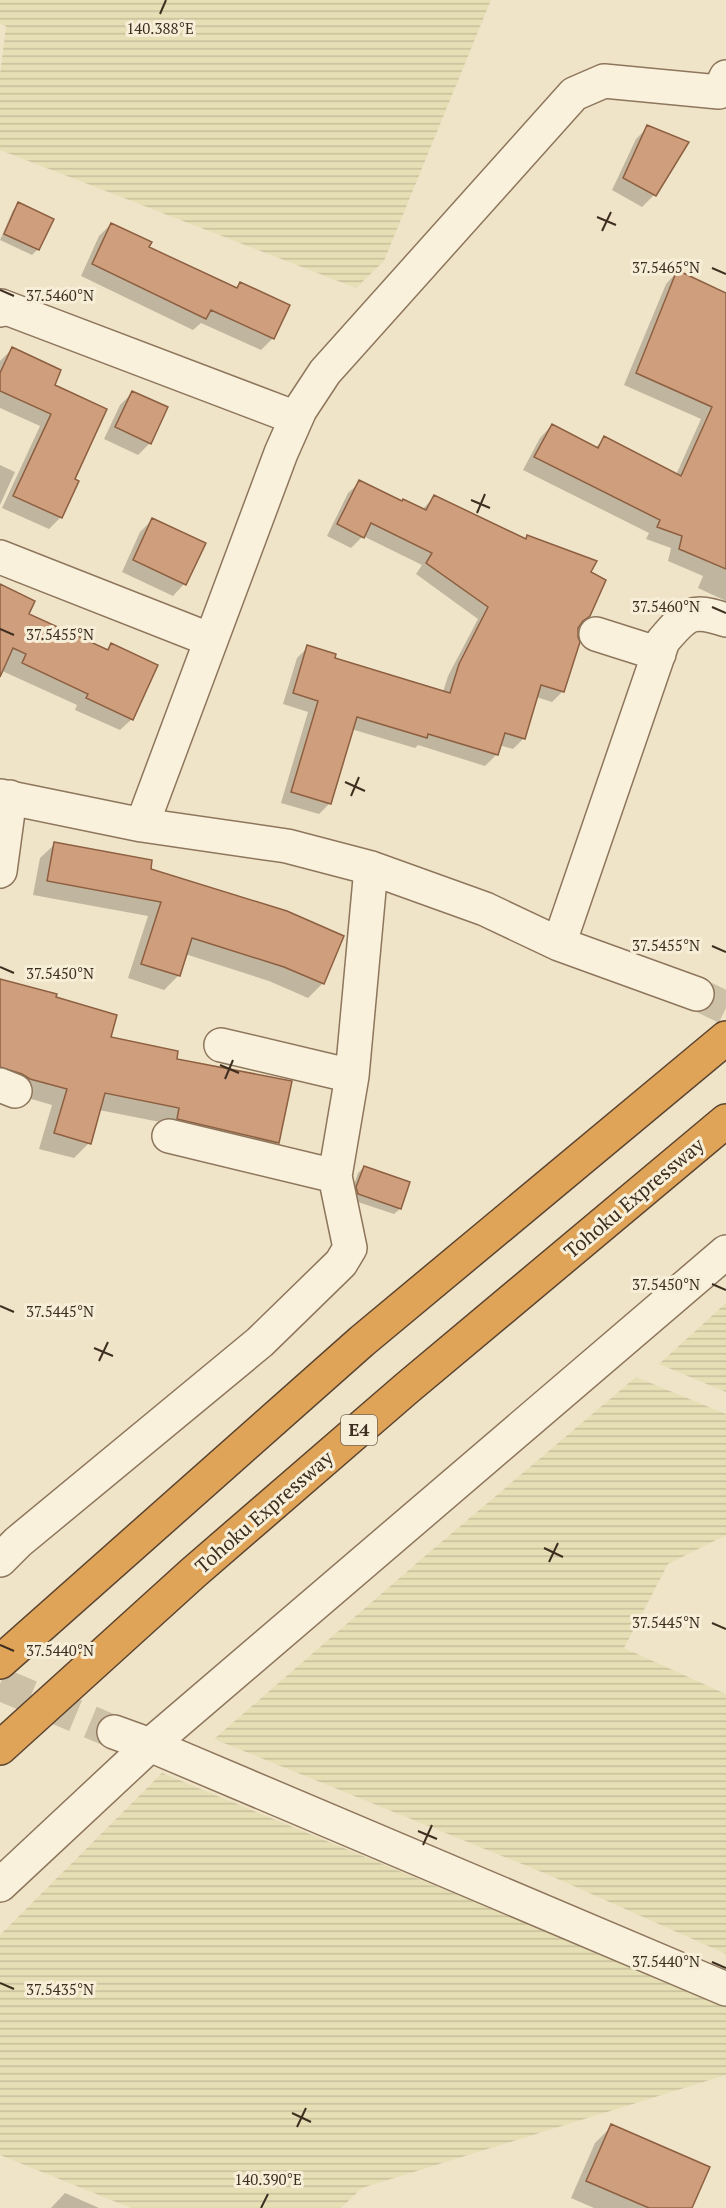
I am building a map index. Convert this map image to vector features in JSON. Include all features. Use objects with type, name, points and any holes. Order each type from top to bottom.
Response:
[{"type":"highway","points":[[0,1662],[362,1341],[726,1038]]},
{"type":"highway","name":"Tohoku Expressway","points":[[0,1748],[211,1558],[407,1388],[726,1121]]},
{"type":"street","points":[[142,825],[281,453],[296,418],[325,372],[574,94],[604,81],[724,94]]},
{"type":"street","points":[[0,310],[2,306],[296,418]]},
{"type":"street","points":[[0,556],[211,640]]},
{"type":"street","points":[[559,944],[663,641],[680,621],[693,614],[708,614],[726,620]]},
{"type":"street","points":[[596,634],[659,654]]},
{"type":"street","points":[[0,871],[5,797],[142,825],[287,846],[371,868],[485,909],[559,944],[697,994]]},
{"type":"street","points":[[0,1560],[18,1542],[260,1342],[341,1263],[350,1248],[334,1176],[352,1076],[371,868]]},
{"type":"street","points":[[221,1046],[352,1076]]},
{"type":"street","points":[[169,1136],[334,1176]]},
{"type":"street","points":[[0,1885],[150,1745],[726,1252]]},
{"type":"street","points":[[114,1732],[150,1745],[726,1989]]},
{"type":"shaded area","points":[[0,0],[491,0],[384,261],[356,288],[0,150],[0,75],[6,26],[0,24]]},
{"type":"shaded area","points":[[726,1303],[726,1392],[659,1364]]},
{"type":"shaded area","points":[[636,1377],[726,1414],[726,1535],[668,1564],[624,1648],[726,1694],[726,1954],[549,1875],[214,1739]]},
{"type":"shaded area","points":[[162,1773],[726,2006],[726,2075],[362,2188],[341,2208],[131,2208],[0,2155],[0,1935]]},
{"type":"building","points":[[647,125],[689,142],[656,196],[623,178]]},
{"type":"building","points":[[18,202],[54,219],[39,250],[4,234]]},
{"type":"building","points":[[111,223],[152,242],[149,247],[237,288],[240,282],[290,305],[274,339],[211,310],[206,319],[92,264]]},
{"type":"building","points":[[677,270],[726,293],[726,569],[679,549],[682,536],[657,527],[660,520],[534,457],[552,424],[598,448],[604,436],[681,476],[712,407],[636,373]]},
{"type":"building","points":[[12,347],[61,370],[55,385],[107,409],[75,479],[79,481],[62,518],[13,496],[51,414],[0,391],[0,373]]},
{"type":"building","points":[[132,391],[168,407],[151,444],[115,427]]},
{"type":"building","points":[[359,480],[426,510],[434,495],[526,539],[527,535],[597,561],[591,572],[606,580],[590,616],[578,628],[580,642],[564,692],[541,685],[525,739],[505,733],[498,755],[428,734],[427,738],[357,717],[331,804],[291,792],[318,701],[293,693],[307,645],[336,654],[335,658],[450,693],[459,664],[488,607],[426,563],[432,553],[371,523],[364,538],[337,524]]},
{"type":"building","points":[[152,518],[206,543],[186,585],[133,560]]},
{"type":"building","points":[[0,584],[35,601],[29,614],[108,650],[111,643],[158,665],[133,720],[86,698],[88,694],[22,663],[26,654],[13,648],[0,677]]},
{"type":"building","points":[[54,842],[152,860],[151,869],[287,911],[344,936],[324,984],[284,967],[192,938],[180,976],[141,964],[161,902],[47,881]]},
{"type":"building","points":[[0,979],[57,994],[56,997],[117,1015],[111,1037],[178,1051],[177,1059],[292,1081],[279,1143],[177,1119],[179,1108],[105,1093],[91,1144],[54,1133],[67,1089],[30,1079],[0,1067]]},
{"type":"building","points":[[364,1166],[410,1182],[401,1209],[358,1194],[356,1187]]},
{"type":"building","points":[[611,2124],[710,2167],[692,2208],[649,2208],[586,2181]]},
{"type":"tunnel","points":[[697,994],[726,1008]]},
{"type":"tunnel","points":[[0,1684],[114,1732]]}]
